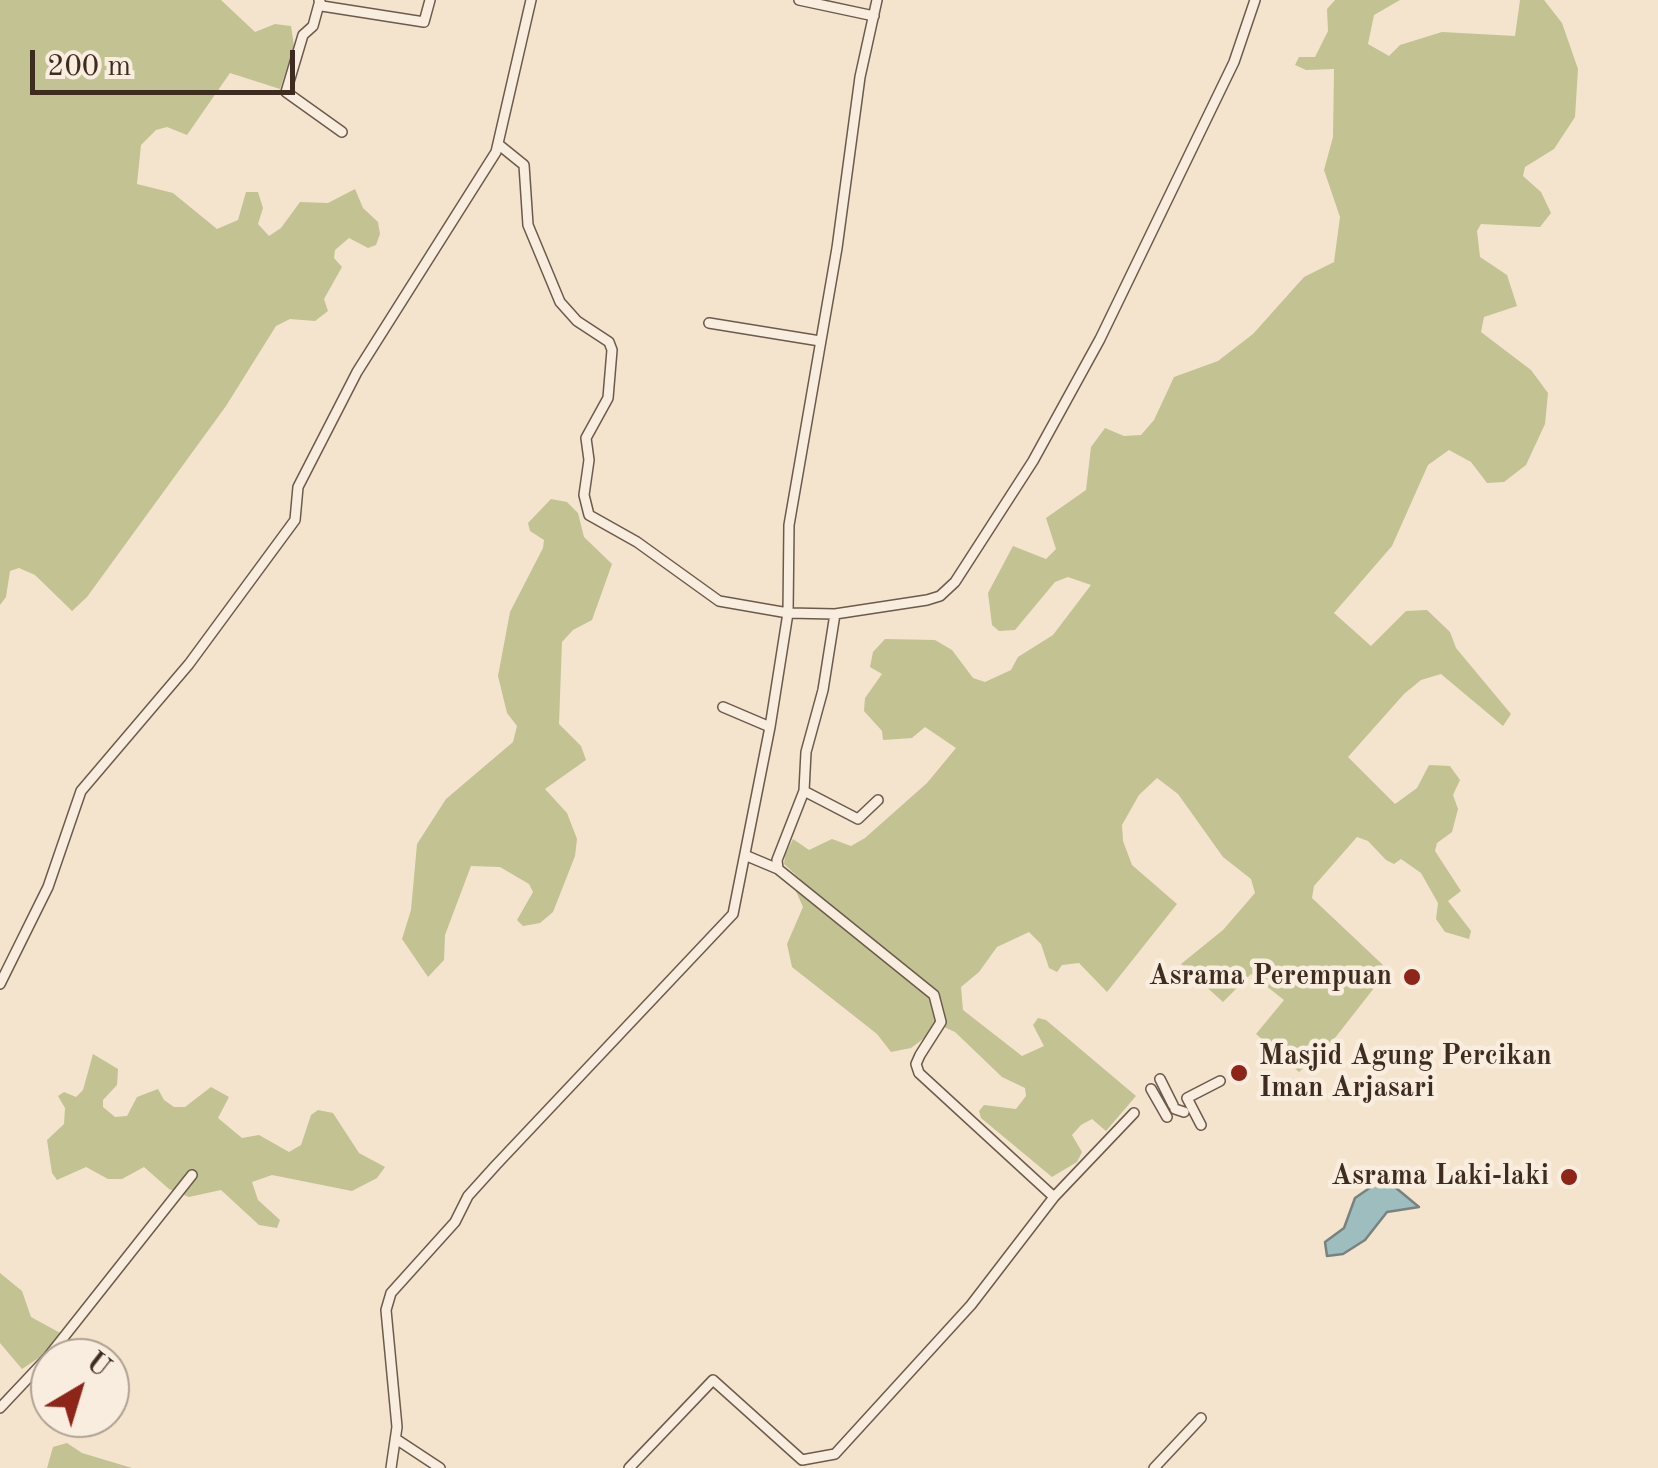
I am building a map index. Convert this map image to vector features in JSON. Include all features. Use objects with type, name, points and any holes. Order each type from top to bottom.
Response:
[{"type":"street","points":[[342,132],[286,92],[303,35],[313,26],[319,2],[424,22],[430,0]]},
{"type":"street","points":[[0,984],[48,887],[82,791],[189,664],[294,520],[298,486],[357,372],[498,144],[531,0]]},
{"type":"street","points":[[799,0],[874,16]]},
{"type":"street","points":[[391,1468],[396,1440],[386,1310],[396,1284],[455,1222],[468,1196],[496,1165],[734,914],[788,613],[789,525],[838,248],[860,77],[877,0]]},
{"type":"street","points":[[498,144],[524,165],[528,225],[562,306],[602,335],[612,350],[608,398],[586,438],[586,510],[719,602],[788,613],[836,614],[928,600],[940,596],[954,582],[1032,462],[1134,274],[1234,62],[1255,0]]},
{"type":"street","points":[[710,323],[820,341]]},
{"type":"street","points":[[778,869],[777,860],[804,791],[806,752],[823,690],[836,614]]},
{"type":"street","points":[[723,707],[770,727]]},
{"type":"street","points":[[804,791],[858,819],[878,800]]},
{"type":"street","points":[[747,856],[778,869],[934,995],[940,1022],[916,1064],[920,1073],[1054,1197]]},
{"type":"street","points":[[1201,1125],[1167,1100],[1188,1096],[1220,1081]]},
{"type":"street","points":[[628,1468],[713,1380],[802,1460],[835,1454],[972,1305],[1054,1197],[1134,1113]]},
{"type":"street","points":[[0,1408],[48,1358],[192,1175]]},
{"type":"street","points":[[1154,1468],[1201,1418]]},
{"type":"street","points":[[396,1440],[440,1468]]},
{"type":"green space","points":[[0,0],[221,0],[255,32],[275,24],[291,26],[294,46],[280,89],[230,73],[187,135],[167,127],[156,130],[141,145],[137,184],[173,193],[217,229],[238,220],[246,192],[258,192],[263,208],[258,224],[269,236],[281,228],[300,202],[328,203],[355,189],[363,208],[378,222],[380,234],[376,245],[368,248],[349,238],[335,250],[334,258],[342,267],[324,299],[328,311],[315,321],[290,319],[276,326],[226,406],[87,597],[72,611],[35,575],[19,568],[10,571],[6,597],[0,605]]},
{"type":"green space","points":[[1335,0],[1400,0],[1374,15],[1368,44],[1389,56],[1400,45],[1442,32],[1515,36],[1520,0],[1544,0],[1562,23],[1578,69],[1575,117],[1554,149],[1525,167],[1523,176],[1541,192],[1551,213],[1540,227],[1481,224],[1477,231],[1480,257],[1507,275],[1517,306],[1484,317],[1481,332],[1531,370],[1548,393],[1545,424],[1526,465],[1504,482],[1487,483],[1471,462],[1449,450],[1428,465],[1392,546],[1334,613],[1371,646],[1406,611],[1427,610],[1450,632],[1456,648],[1511,714],[1503,726],[1441,674],[1421,680],[1404,694],[1348,757],[1395,804],[1417,788],[1429,765],[1450,766],[1460,780],[1453,795],[1458,809],[1452,832],[1437,843],[1435,851],[1461,891],[1448,901],[1471,931],[1469,939],[1445,932],[1436,919],[1438,903],[1421,873],[1401,859],[1394,864],[1386,860],[1368,841],[1357,837],[1314,886],[1312,898],[1383,965],[1385,974],[1331,1043],[1299,1072],[1256,1034],[1284,1000],[1251,974],[1223,1002],[1181,964],[1223,930],[1255,893],[1251,879],[1223,857],[1178,794],[1157,778],[1139,795],[1122,825],[1123,841],[1132,865],[1177,904],[1107,992],[1079,963],[1062,965],[1057,972],[1049,968],[1041,944],[1029,932],[997,947],[979,972],[961,987],[963,1010],[1022,1056],[1044,1046],[1033,1025],[1038,1018],[1046,1020],[1136,1096],[1106,1131],[1092,1119],[1081,1125],[1072,1135],[1082,1152],[1077,1162],[1052,1177],[981,1118],[979,1111],[984,1105],[1016,1109],[1026,1096],[1025,1088],[1002,1077],[955,1032],[935,1023],[931,1033],[911,1048],[891,1052],[877,1034],[792,967],[787,944],[803,907],[795,889],[800,879],[784,864],[785,855],[793,839],[809,850],[832,839],[851,846],[865,838],[927,783],[956,748],[925,727],[912,738],[883,740],[882,731],[864,711],[865,698],[882,674],[870,667],[873,652],[885,639],[935,640],[952,650],[973,678],[985,682],[1011,670],[1018,657],[1053,635],[1091,585],[1068,577],[1055,582],[1015,630],[999,631],[992,625],[988,593],[1013,546],[1046,559],[1056,549],[1046,518],[1086,490],[1091,447],[1105,428],[1124,436],[1141,435],[1154,420],[1174,377],[1218,361],[1253,334],[1304,277],[1334,262],[1340,217],[1324,170],[1333,137],[1334,69],[1306,70],[1295,65],[1299,57],[1315,57],[1328,31],[1327,9]]},
{"type":"green space","points":[[551,499],[567,502],[578,513],[584,537],[612,564],[592,620],[573,630],[562,642],[559,724],[581,746],[586,760],[545,789],[567,813],[577,839],[575,856],[553,912],[540,923],[523,926],[517,920],[533,892],[529,884],[500,867],[471,866],[445,935],[444,960],[428,977],[402,939],[411,910],[417,844],[446,799],[513,742],[517,726],[507,713],[498,676],[510,612],[543,548],[544,540],[530,531],[528,523]]},
{"type":"green space","points":[[93,1054],[118,1069],[117,1085],[103,1100],[103,1107],[115,1117],[127,1116],[137,1097],[158,1089],[174,1107],[185,1107],[211,1087],[229,1097],[218,1118],[242,1138],[259,1135],[289,1152],[301,1145],[311,1115],[318,1110],[333,1113],[359,1153],[385,1167],[377,1178],[352,1191],[272,1175],[252,1182],[258,1200],[280,1220],[277,1228],[259,1225],[221,1190],[189,1197],[169,1189],[144,1167],[122,1179],[108,1179],[86,1167],[57,1180],[52,1173],[47,1140],[64,1124],[65,1108],[58,1096],[64,1092],[76,1097],[83,1090]]},
{"type":"green space","points":[[0,1273],[22,1291],[31,1317],[70,1338],[30,1338],[30,1364],[22,1369],[0,1343]]},
{"type":"green space","points":[[67,1443],[82,1453],[132,1468],[47,1468],[53,1447]]},
{"type":"water","points":[[1378,1173],[1419,1207],[1387,1212],[1365,1240],[1343,1254],[1327,1256],[1325,1242],[1344,1228],[1355,1198],[1371,1187]]},
{"type":"place","name":"Asrama Perempuan","points":[[1412,977]]},
{"type":"place","name":"Masjid Agung Percikan Iman Arjasari","points":[[1239,1073]]},
{"type":"place","name":"Asrama Laki-laki","points":[[1569,1177]]}]
